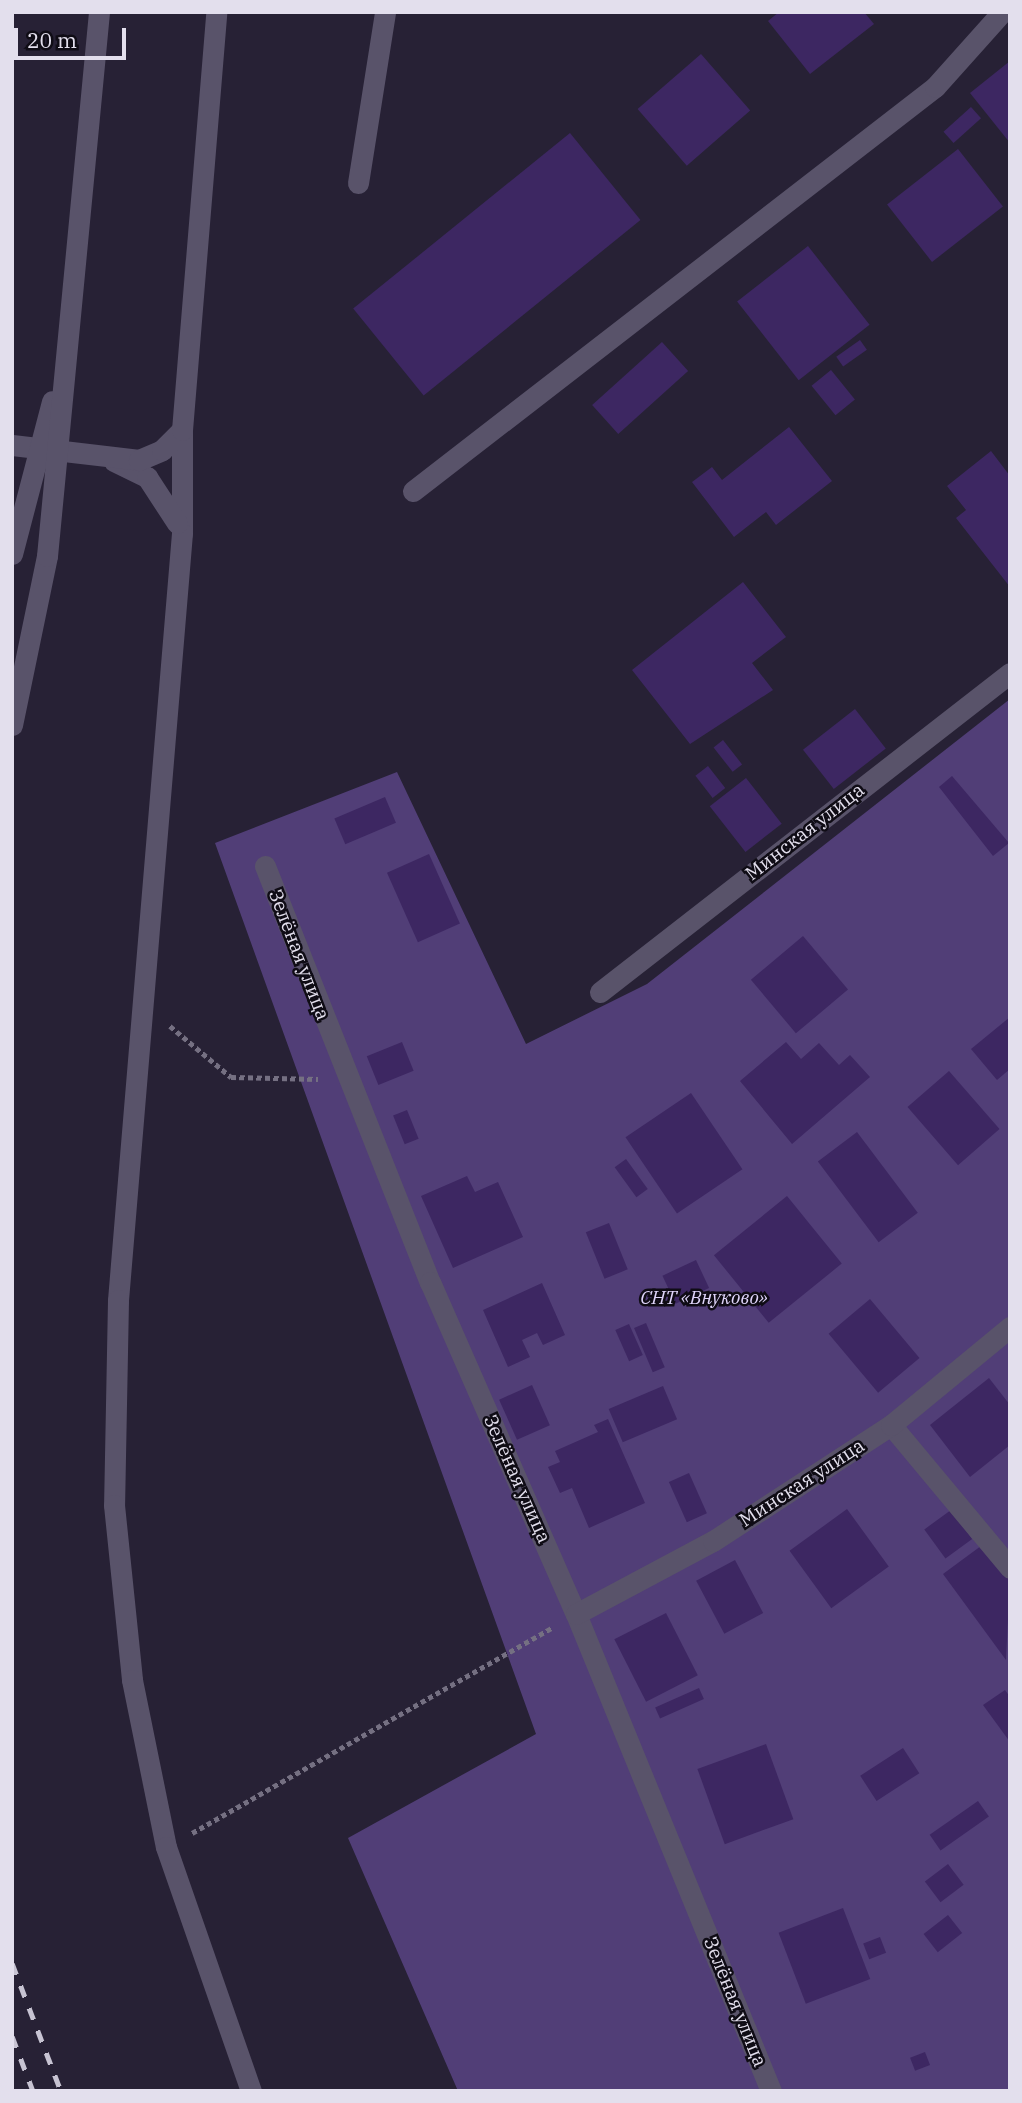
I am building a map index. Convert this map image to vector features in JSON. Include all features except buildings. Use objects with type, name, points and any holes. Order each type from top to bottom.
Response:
[{"type":"street","points":[[216,12],[182,430],[182,533],[118,1300],[114,1506],[132,1680],[166,1847],[251,2091]]},
{"type":"street","points":[[358,183],[385,12]]},
{"type":"street","points":[[413,491],[935,87],[1002,12]]},
{"type":"street","points":[[12,725],[47,556],[98,19]]},
{"type":"street","points":[[12,554],[67,334]]},
{"type":"street","points":[[114,461],[162,450],[182,430]]},
{"type":"street","points":[[12,445],[114,461],[147,477],[167,500],[182,533]]},
{"type":"street","name":"Минская улица","points":[[600,992],[1010,673]]},
{"type":"street","name":"Зелёная улица","points":[[265,866],[347,1079],[576,1614],[771,2091]]},
{"type":"street","name":"Минская улица","points":[[576,1614],[713,1541],[891,1425],[1010,1327]]},
{"type":"street","points":[[891,1425],[1010,1568]]},
{"type":"path","points":[[143,1003],[231,1077],[347,1079]]},
{"type":"path","points":[[166,1847],[576,1614]]},
{"type":"green space","name":"СНТ «Внуково»","points":[[1010,699],[1010,2091],[458,2091],[348,1838],[536,1734],[215,843],[397,772],[526,1044],[647,984]]},
{"type":"railway","points":[[12,1963],[61,2091]]},
{"type":"railway","points":[[12,2036],[33,2091]]}]
